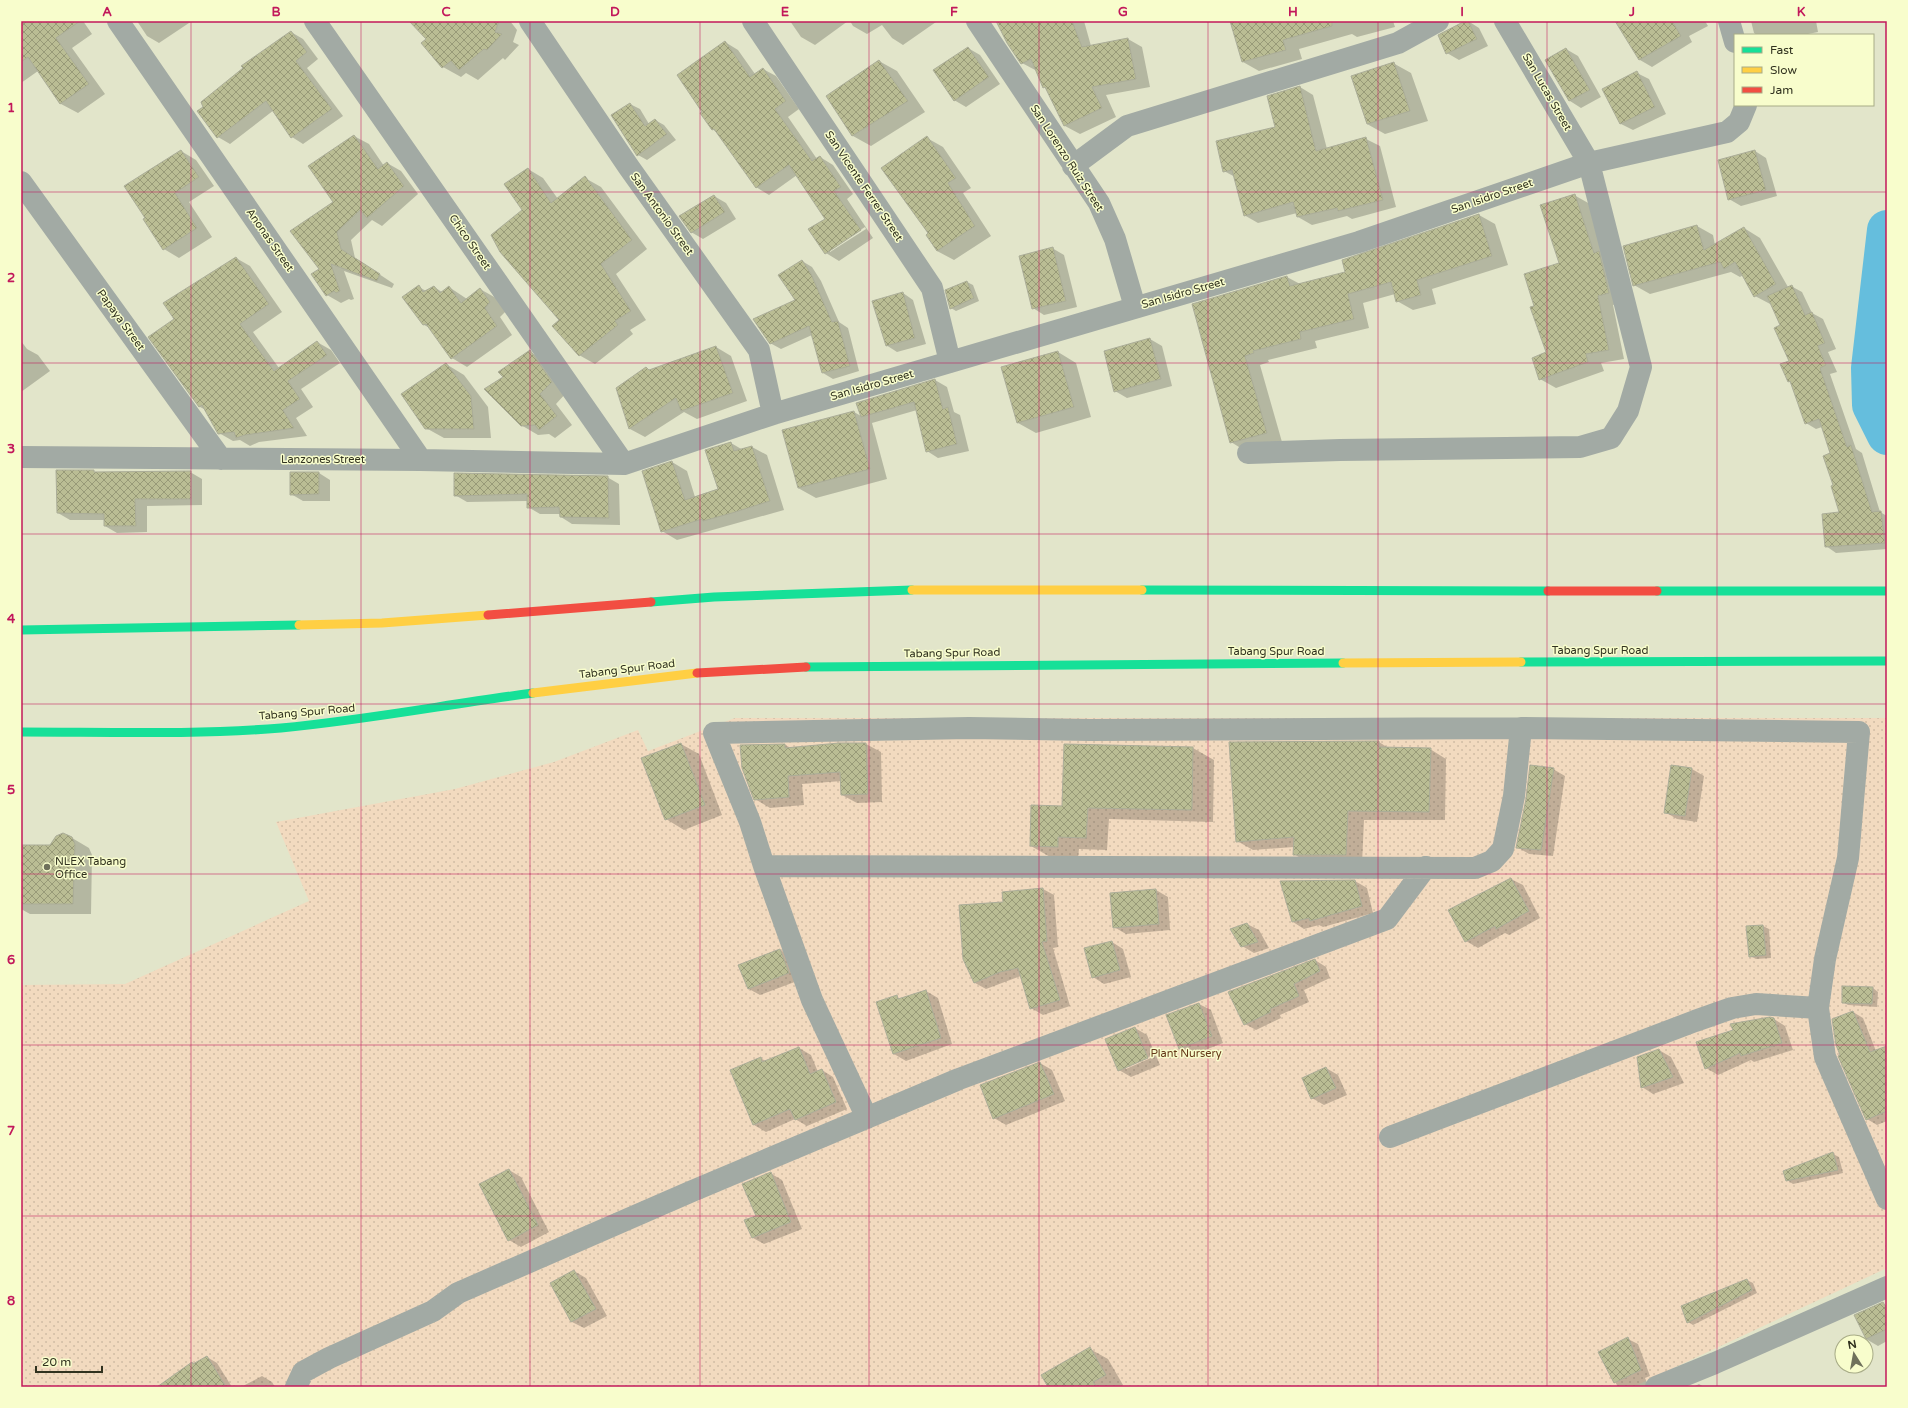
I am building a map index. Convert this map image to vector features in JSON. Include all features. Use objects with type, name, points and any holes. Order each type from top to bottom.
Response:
[{"type":"highway","points":[[21,630],[382,623],[714,597],[888,590],[1887,591]]},
{"type":"highway","name":"Tabang Spur Road","points":[[21,732],[194,731],[279,728],[350,721],[527,694],[680,674],[802,667],[1168,663],[1887,661]]},
{"type":"street","name":"Anonas Street","points":[[118,21],[421,460]]},
{"type":"street","name":"Chico Street","points":[[315,21],[624,464]]},
{"type":"street","name":"San Antonio Street","points":[[530,21],[628,166],[759,350],[773,414]]},
{"type":"street","name":"San Vicente Ferrer Street","points":[[753,21],[932,288],[950,362]]},
{"type":"street","name":"San Lorenzo Ruiz Street","points":[[977,21],[1073,166],[1099,202],[1115,239],[1135,307]]},
{"type":"street","points":[[1073,166],[1126,126],[1398,43],[1438,21]]},
{"type":"street","name":"San Lucas Street","points":[[1248,453],[1340,450],[1580,447],[1612,438],[1628,411],[1641,367],[1588,163],[1505,21]]},
{"type":"street","points":[[1729,21],[1734,38]]},
{"type":"street","name":"San Isidro Street","points":[[624,464],[773,414],[1359,242],[1588,163],[1727,132],[1743,114]]},
{"type":"street","name":"Papaya Street","points":[[21,182],[221,459]]},
{"type":"street","name":"Lanzones Street","points":[[21,457],[421,460],[624,464]]},
{"type":"street","points":[[867,1118],[812,1000],[764,866],[750,822],[714,733],[969,728],[1098,730],[1521,728],[1859,732],[1848,858],[1825,959],[1818,1008],[1825,1057],[1887,1199]]},
{"type":"street","points":[[764,866],[1475,868],[1492,861],[1504,850],[1514,796],[1521,728]]},
{"type":"street","points":[[296,1387],[303,1372],[329,1358],[432,1312],[458,1293],[683,1195],[959,1079],[1386,919],[1426,867]]},
{"type":"street","points":[[1390,1137],[1694,1021],[1732,1008],[1756,1004],[1818,1008]]},
{"type":"street","points":[[1656,1387],[1715,1363],[1887,1287]]},
{"type":"green space","name":"Plant Nursery","points":[[735,718],[1887,718],[1887,1268],[1633,1387],[21,1387],[21,985],[125,984],[309,901],[276,822],[455,789],[554,762],[638,730],[648,751]]},
{"type":"water","points":[[1887,270],[1887,414],[1879,384],[1877,301]]},
{"type":"building","points":[[21,21],[80,21],[56,38],[89,84],[60,104],[28,57],[21,62]]},
{"type":"building","points":[[409,21],[499,21],[495,32],[502,34],[487,50],[484,49],[459,70],[451,61],[442,68],[421,43],[426,39]]},
{"type":"building","points":[[996,21],[1072,21],[1082,47],[1128,38],[1136,79],[1092,87],[1102,108],[1064,126],[1045,87],[1043,88],[1031,59],[1021,64],[1007,43]]},
{"type":"building","points":[[1230,21],[1332,21],[1332,26],[1283,40],[1286,50],[1242,62]]},
{"type":"building","points":[[1465,21],[1468,21],[1477,39],[1446,54],[1438,35]]},
{"type":"building","points":[[1615,21],[1672,21],[1681,36],[1639,60]]},
{"type":"building","points":[[291,31],[307,52],[296,61],[332,109],[291,138],[266,101],[217,138],[197,111],[203,107],[201,102],[243,68],[241,66]]},
{"type":"building","points":[[725,41],[750,77],[763,68],[786,101],[775,109],[812,161],[820,156],[841,187],[834,191],[861,230],[825,254],[808,229],[825,219],[789,165],[756,188],[714,129],[712,130],[700,113],[702,112],[677,75]]},
{"type":"building","points":[[968,47],[989,77],[954,101],[933,70]]},
{"type":"building","points":[[1566,48],[1590,90],[1569,101],[1545,60]]},
{"type":"building","points":[[879,60],[908,101],[852,136],[826,96]]},
{"type":"building","points":[[1394,62],[1410,111],[1367,124],[1351,76]]},
{"type":"building","points":[[1637,71],[1655,107],[1620,124],[1602,89]]},
{"type":"building","points":[[1300,86],[1316,151],[1366,137],[1383,200],[1338,211],[1337,208],[1297,217],[1293,202],[1244,216],[1232,170],[1223,172],[1216,141],[1275,127],[1267,96]]},
{"type":"building","points":[[630,103],[645,126],[655,119],[667,134],[637,156],[611,115]]},
{"type":"building","points":[[354,135],[378,169],[387,162],[404,186],[367,218],[360,210],[337,232],[341,249],[380,274],[377,281],[331,264],[340,291],[336,293],[334,291],[326,296],[311,274],[319,269],[290,231],[333,202],[308,166]]},
{"type":"building","points":[[927,136],[956,178],[948,183],[975,226],[937,251],[926,235],[928,233],[881,168]]},
{"type":"building","points":[[181,150],[199,177],[175,193],[197,228],[163,250],[143,219],[145,218],[124,186]]},
{"type":"building","points":[[1755,150],[1766,190],[1728,200],[1718,160]]},
{"type":"building","points":[[528,168],[551,203],[585,176],[632,240],[601,264],[631,311],[615,321],[618,325],[579,356],[552,326],[559,320],[500,252],[491,235],[522,210],[504,184]]},
{"type":"building","points":[[1575,194],[1594,253],[1599,251],[1609,293],[1598,296],[1609,350],[1586,354],[1588,362],[1539,380],[1532,358],[1546,352],[1530,307],[1534,306],[1524,274],[1559,263],[1540,205]]},
{"type":"building","points":[[714,195],[725,212],[691,233],[679,216]]},
{"type":"building","points":[[1479,214],[1492,256],[1417,280],[1421,295],[1396,302],[1391,282],[1348,294],[1354,319],[1300,332],[1301,339],[1253,351],[1254,353],[1245,356],[1267,433],[1230,443],[1192,304],[1287,276],[1290,286],[1345,272],[1342,260]]},
{"type":"building","points":[[1697,225],[1704,250],[1744,227],[1776,284],[1754,297],[1735,262],[1724,269],[1720,262],[1633,286],[1623,246]]},
{"type":"building","points":[[1053,247],[1066,301],[1032,309],[1019,256]]},
{"type":"building","points":[[236,257],[269,304],[240,324],[274,371],[317,341],[327,355],[288,381],[300,399],[283,410],[294,428],[245,435],[236,438],[234,432],[218,434],[202,405],[199,407],[148,337],[174,319],[163,303]]},
{"type":"building","points":[[802,260],[811,274],[832,322],[838,321],[850,366],[822,373],[809,326],[770,344],[753,319],[795,300],[778,275]]},
{"type":"building","points":[[967,281],[974,298],[950,309],[945,290]]},
{"type":"building","points":[[419,285],[423,292],[434,286],[440,293],[449,286],[461,303],[480,288],[490,302],[485,308],[497,326],[451,359],[426,324],[423,325],[402,297]]},
{"type":"building","points":[[1792,285],[1805,315],[1812,312],[1825,343],[1818,346],[1826,365],[1820,368],[1847,447],[1851,445],[1872,512],[1881,511],[1885,543],[1825,547],[1822,514],[1839,512],[1831,486],[1833,485],[1823,456],[1830,453],[1819,419],[1805,424],[1790,381],[1788,382],[1780,364],[1789,361],[1774,328],[1780,325],[1767,296]]},
{"type":"building","points":[[903,292],[915,338],[886,346],[872,301]]},
{"type":"building","points":[[1150,338],[1161,379],[1114,392],[1104,351]]},
{"type":"building","points":[[716,346],[733,393],[681,411],[676,398],[629,429],[616,388],[646,367],[649,370]]},
{"type":"building","points":[[530,350],[552,382],[540,394],[557,416],[539,430],[535,425],[521,426],[484,389],[503,377],[498,372]]},
{"type":"building","points":[[1058,351],[1074,407],[1017,423],[1001,367]]},
{"type":"building","points":[[446,363],[471,396],[474,429],[425,429],[401,394]]},
{"type":"building","points":[[935,379],[943,409],[948,407],[957,444],[926,452],[914,402],[861,417],[856,403]]},
{"type":"building","points":[[854,411],[870,469],[798,488],[782,430]]},
{"type":"building","points":[[731,442],[734,451],[752,446],[770,501],[703,521],[702,519],[661,532],[642,471],[672,461],[685,500],[718,489],[705,450]]},
{"type":"building","points":[[56,470],[94,470],[94,472],[191,471],[191,499],[135,499],[136,526],[104,526],[104,514],[57,513]]},
{"type":"building","points":[[290,472],[319,472],[319,494],[290,495]]},
{"type":"building","points":[[454,473],[608,476],[609,518],[560,517],[559,507],[527,508],[527,494],[454,496]]},
{"type":"building","points":[[1379,741],[1379,747],[1431,748],[1429,812],[1348,811],[1346,855],[1293,855],[1294,837],[1236,842],[1229,742]]},
{"type":"building","points":[[681,743],[705,805],[665,820],[641,758]]},
{"type":"building","points":[[839,743],[866,743],[868,794],[841,795],[840,772],[788,776],[789,797],[754,800],[742,768],[740,745],[785,744],[785,748]]},
{"type":"building","points":[[1064,744],[1193,747],[1192,810],[1088,808],[1086,838],[1058,837],[1058,847],[1030,846],[1031,805],[1062,806]]},
{"type":"building","points":[[1530,765],[1554,768],[1541,850],[1516,848],[1526,799]]},
{"type":"building","points":[[1671,765],[1692,768],[1685,816],[1664,813]]},
{"type":"building","name":"NLEX Tabang Office","points":[[63,833],[72,837],[75,844],[73,904],[21,904],[21,845],[50,845],[56,836]]},
{"type":"building","points":[[1511,878],[1529,911],[1496,929],[1495,926],[1465,942],[1448,910]]},
{"type":"building","points":[[1355,880],[1362,906],[1310,921],[1309,918],[1292,922],[1280,881]]},
{"type":"building","points":[[1043,888],[1047,941],[1042,942],[1060,1000],[1030,1009],[1018,968],[1000,972],[974,983],[963,959],[959,905],[1003,902],[1002,892]]},
{"type":"building","points":[[1156,889],[1159,924],[1113,928],[1110,893]]},
{"type":"building","points":[[1247,923],[1258,942],[1241,947],[1230,929]]},
{"type":"building","points":[[1763,925],[1766,955],[1749,957],[1746,926]]},
{"type":"building","points":[[1112,941],[1120,970],[1092,978],[1084,948]]},
{"type":"building","points":[[780,949],[789,973],[748,989],[738,965]]},
{"type":"building","points":[[1315,959],[1320,971],[1294,984],[1299,996],[1270,1009],[1271,1012],[1244,1025],[1228,992]]},
{"type":"building","points":[[1842,986],[1873,987],[1872,1004],[1842,1003]]},
{"type":"building","points":[[926,990],[941,1038],[893,1054],[876,1002],[897,995],[898,999]]},
{"type":"building","points":[[1199,1003],[1212,1036],[1179,1049],[1166,1015]]},
{"type":"building","points":[[1853,1011],[1870,1052],[1887,1046],[1887,1111],[1866,1120],[1838,1056],[1840,1055],[1836,1045],[1832,1019]]},
{"type":"building","points":[[1770,1017],[1774,1018],[1782,1043],[1741,1056],[1740,1053],[1705,1069],[1696,1042],[1733,1030],[1730,1024]]},
{"type":"building","points":[[1135,1027],[1148,1058],[1118,1071],[1105,1039]]},
{"type":"building","points":[[799,1047],[810,1074],[822,1069],[836,1102],[795,1120],[790,1109],[753,1125],[730,1070],[761,1057],[762,1062]]},
{"type":"building","points":[[1659,1049],[1673,1077],[1641,1088],[1637,1057]]},
{"type":"building","points":[[1040,1062],[1054,1094],[993,1119],[980,1085]]},
{"type":"building","points":[[1326,1067],[1336,1088],[1311,1099],[1302,1078]]},
{"type":"building","points":[[1833,1152],[1838,1170],[1786,1181],[1783,1171]]},
{"type":"building","points":[[509,1169],[538,1225],[508,1241],[479,1184]]},
{"type":"building","points":[[771,1172],[791,1222],[752,1238],[744,1220],[756,1216],[742,1184]]},
{"type":"building","points":[[574,1270],[596,1309],[571,1322],[550,1283]]},
{"type":"building","points":[[1747,1279],[1752,1290],[1687,1323],[1681,1306]]},
{"type":"building","points":[[1883,1302],[1887,1309],[1887,1329],[1874,1335],[1864,1334],[1854,1315]]},
{"type":"building","points":[[1628,1337],[1641,1370],[1614,1383],[1598,1352]]},
{"type":"building","points":[[1090,1347],[1106,1375],[1093,1382],[1097,1387],[1048,1387],[1041,1375]]},
{"type":"building","points":[[207,1356],[226,1387],[157,1387],[192,1362],[193,1364]]},
{"type":"waterway","points":[[1887,230],[1871,368],[1872,405],[1887,435]]},
{"type":"traffic: fast","points":[[651,602],[714,597],[912,590]]},
{"type":"traffic: fast","points":[[1142,590],[1548,591]]},
{"type":"traffic: fast","points":[[1657,591],[1887,591]]},
{"type":"traffic: fast","points":[[21,630],[299,625]]},
{"type":"traffic: fast","points":[[1521,662],[1887,661]]},
{"type":"traffic: fast","points":[[806,667],[1343,663]]},
{"type":"traffic: fast","points":[[21,732],[216,732],[281,728],[344,721],[533,693]]},
{"type":"traffic: slow","points":[[912,590],[1142,590]]},
{"type":"traffic: slow","points":[[299,625],[382,623],[488,615]]},
{"type":"traffic: slow","points":[[1343,663],[1521,662]]},
{"type":"traffic: slow","points":[[533,693],[697,673]]},
{"type":"traffic: jam","points":[[1548,591],[1657,591]]},
{"type":"traffic: jam","points":[[488,615],[651,602]]},
{"type":"traffic: jam","points":[[697,673],[806,667]]},
{"type":"place","name":"NLEX Tabang Office","points":[[47,867]]}]
